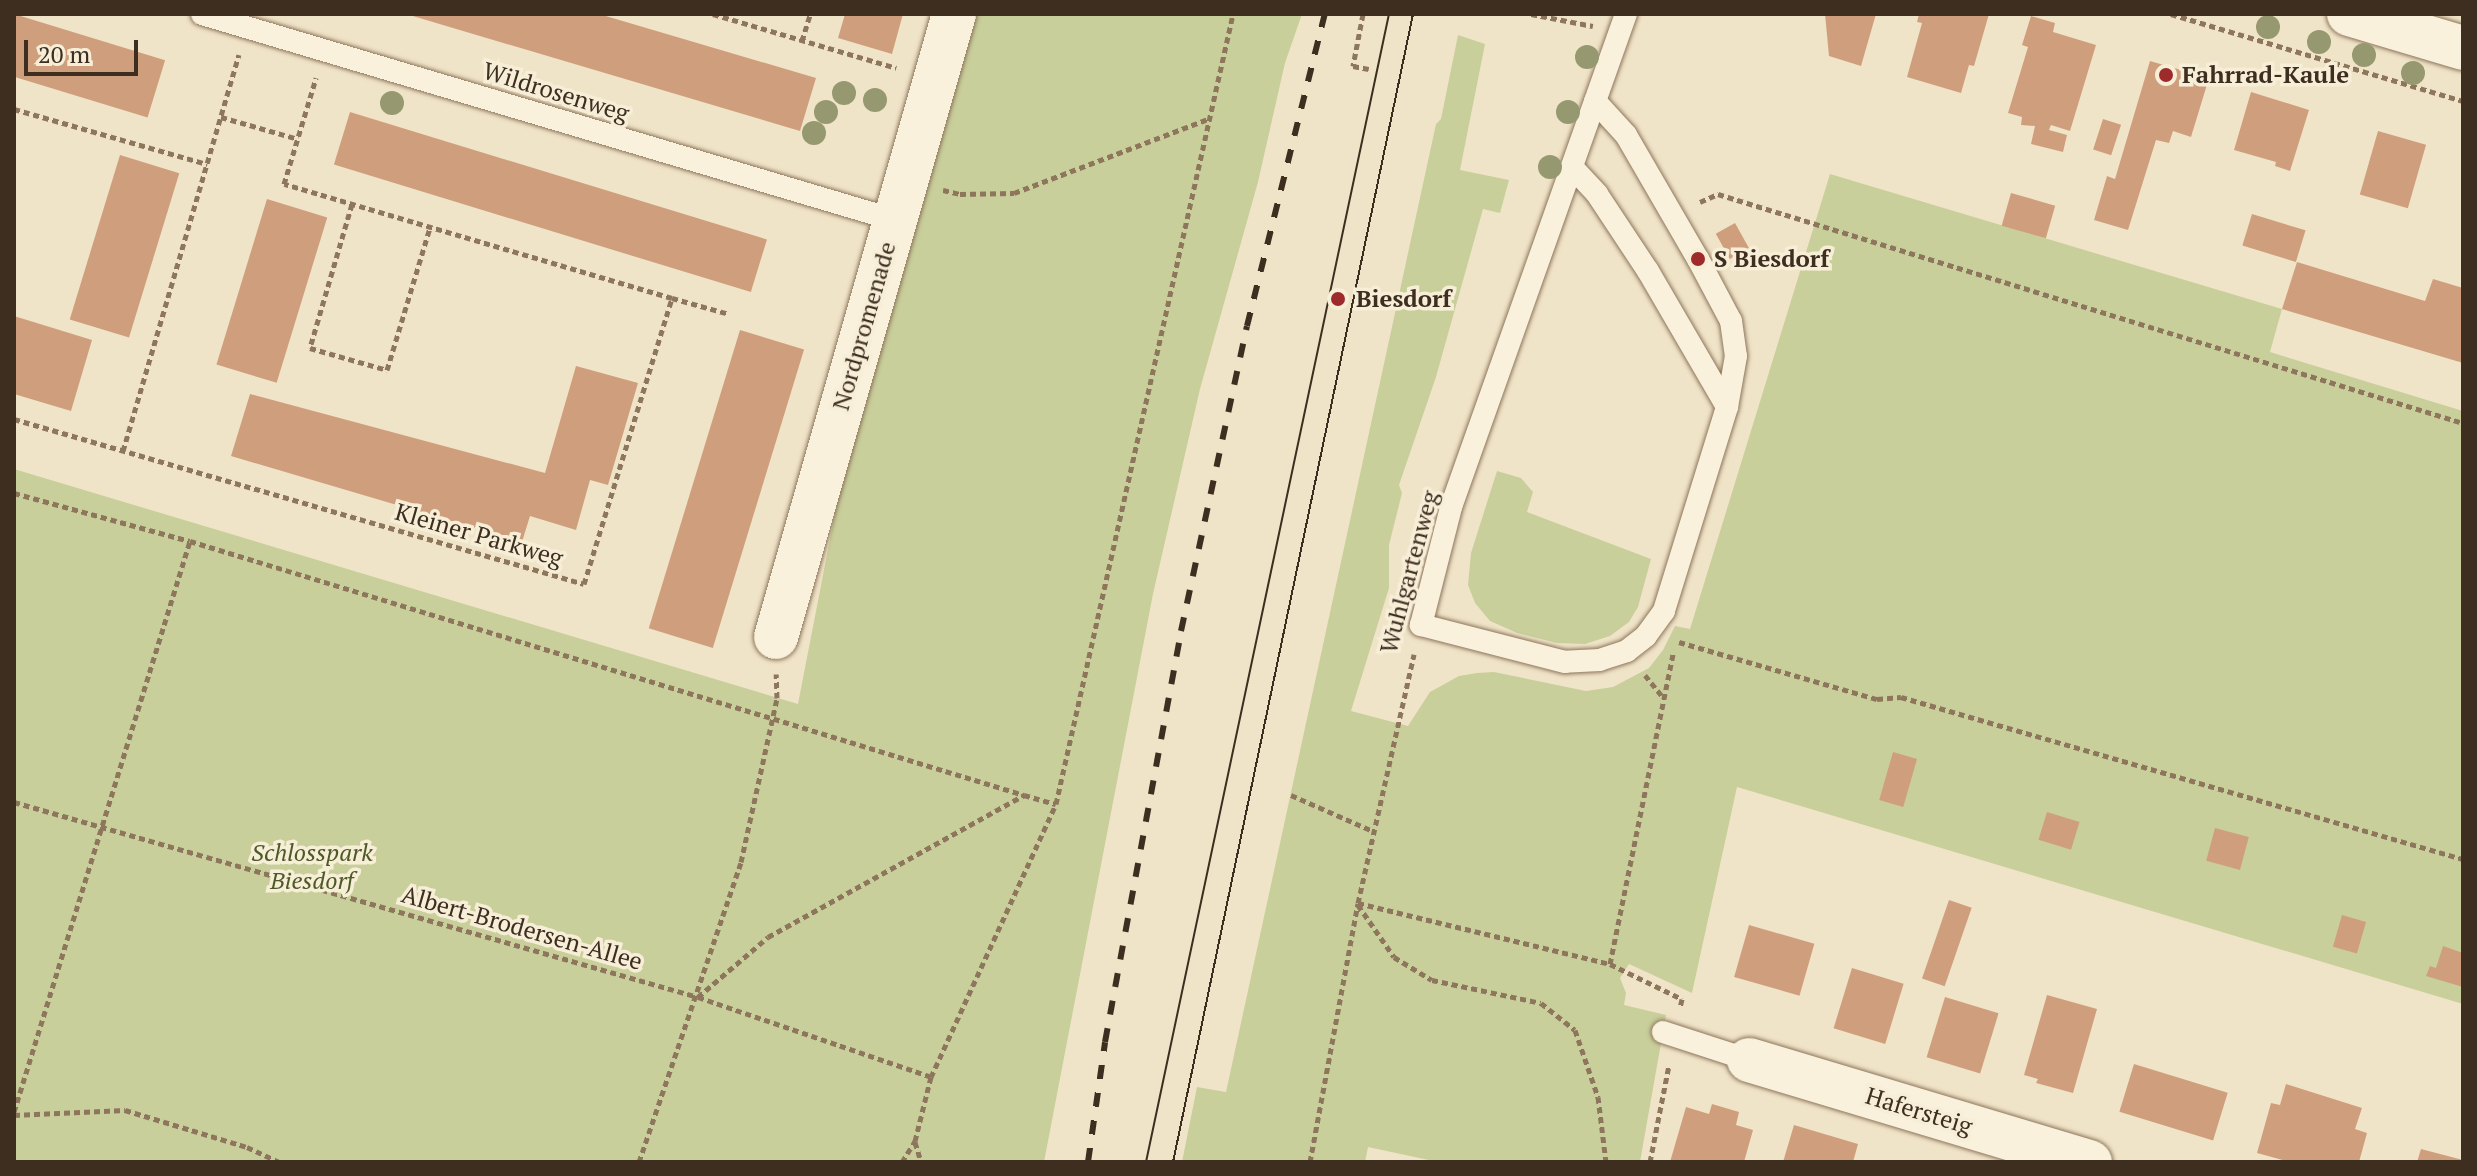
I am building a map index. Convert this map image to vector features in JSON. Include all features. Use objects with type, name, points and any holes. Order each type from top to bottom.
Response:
[{"type":"street","name":"Nordpromenade","points":[[776,637],[954,14]]},
{"type":"street","points":[[2349,14],[2463,48]]},
{"type":"street","name":"Hafersteig","points":[[1749,1060],[2090,1162]]},
{"type":"lane","name":"Wildrosenweg","points":[[202,14],[247,27],[272,24],[324,50],[900,201]]},
{"type":"lane","name":"Wuhlgartenweg","points":[[1421,625],[1451,507],[1623,22]]},
{"type":"lane","points":[[1421,625],[1565,662],[1600,660],[1627,651],[1646,636],[1664,611],[1727,407],[1736,356],[1731,321],[1673,215],[1626,135],[1595,101]]},
{"type":"lane","points":[[1572,167],[1597,194],[1648,271],[1727,407]]},
{"type":"lane","points":[[1670,1033],[1749,1060]]},
{"type":"path","points":[[713,14],[936,80]]},
{"type":"path","points":[[802,41],[810,14]]},
{"type":"path","points":[[902,1162],[915,1141],[931,1077],[1056,804],[1233,14]]},
{"type":"path","points":[[1363,14],[1353,66],[1369,69]]},
{"type":"path","points":[[1531,14],[1623,22]]},
{"type":"path","points":[[2171,14],[2463,101]]},
{"type":"path","points":[[123,451],[247,27]]},
{"type":"path","points":[[324,50],[284,184],[729,314]]},
{"type":"path","points":[[14,109],[207,164]]},
{"type":"path","points":[[221,117],[298,139]]},
{"type":"path","points":[[900,201],[960,194],[1014,193],[1208,119]]},
{"type":"path","points":[[1673,215],[1718,194],[2463,423]]},
{"type":"path","points":[[352,204],[310,348],[387,370],[430,228]]},
{"type":"path","name":"Kleiner Parkweg","points":[[14,419],[584,584],[672,298]]},
{"type":"path","points":[[14,493],[190,541],[1056,804]]},
{"type":"path","points":[[190,541],[14,1114],[125,1110],[247,1147],[279,1162]]},
{"type":"path","points":[[1610,964],[1662,696],[1676,641],[1664,611]]},
{"type":"path","name":"Wuhlgartenweg","points":[[1310,1162],[1358,903],[1421,625]]},
{"type":"path","points":[[639,1162],[698,997],[741,862],[777,698],[776,637]]},
{"type":"path","points":[[1676,641],[1877,699],[1901,697],[2463,859]]},
{"type":"path","points":[[698,997],[768,937],[1024,795]]},
{"type":"path","points":[[1291,795],[1373,831]]},
{"type":"path","name":"Albert-Brodersen-Allee","points":[[14,802],[698,997],[931,1077]]},
{"type":"path","points":[[1358,903],[1610,964],[1682,999],[1670,1033],[1650,1162]]},
{"type":"path","points":[[1358,903],[1394,957],[1432,980],[1541,1003],[1575,1030],[1598,1097],[1606,1162]]},
{"type":"path","points":[[915,1141],[921,1162]]},
{"type":"green space","name":"Schlosspark Biesdorf","points":[[976,14],[1302,14],[1285,63],[1258,182],[1200,389],[1153,594],[1044,1162],[14,1162],[14,469],[798,704],[849,441]]},
{"type":"green space","points":[[1458,35],[1485,44],[1460,170],[1509,180],[1500,213],[1483,209],[1436,377],[1399,485],[1402,493],[1389,545],[1389,588],[1351,711],[1408,726],[1430,692],[1459,676],[1477,673],[1494,672],[1586,691],[1613,687],[1649,668],[1663,650],[1675,626],[1690,629],[1830,174],[2282,309],[2270,352],[2463,411],[2463,1004],[1737,787],[1692,993],[1629,964],[1620,978],[1626,993],[1624,1005],[1666,1015],[1640,1162],[1438,1162],[1368,1147],[1365,1162],[1182,1162],[1197,1087],[1226,1092],[1436,124],[1441,119]]},
{"type":"green space","points":[[1497,471],[1521,478],[1533,492],[1527,512],[1651,559],[1638,607],[1629,622],[1610,636],[1585,644],[1557,643],[1517,633],[1490,621],[1475,603],[1468,585],[1471,553]]},
{"type":"building","points":[[14,14],[165,60],[148,118],[14,77]]},
{"type":"building","points":[[406,14],[599,14],[816,78],[800,131]]},
{"type":"building","points":[[845,14],[903,14],[892,54],[838,38]]},
{"type":"building","points":[[1825,14],[1876,14],[1861,66],[1829,56]]},
{"type":"building","points":[[1919,14],[1989,14],[1974,66],[1969,65],[1961,93],[1907,77],[1922,23],[1917,22]]},
{"type":"building","points":[[2031,16],[2055,23],[2053,32],[2096,45],[2070,131],[2051,125],[2049,130],[2067,135],[2063,152],[2031,144],[2035,126],[2021,125],[2022,117],[2008,113],[2028,47],[2022,45]]},
{"type":"building","points":[[2150,61],[2209,78],[2191,137],[2173,131],[2169,143],[2156,140],[2128,230],[2094,220],[2107,176],[2115,179]]},
{"type":"building","points":[[2251,92],[2309,110],[2290,171],[2275,166],[2276,162],[2234,150]]},
{"type":"building","points":[[350,112],[767,239],[751,292],[334,165]]},
{"type":"building","points":[[2103,119],[2121,125],[2111,155],[2093,149]]},
{"type":"building","points":[[2378,131],[2426,145],[2408,208],[2360,194]]},
{"type":"building","points":[[120,155],[179,173],[129,338],[70,319]]},
{"type":"building","points":[[2011,193],[2055,206],[2046,238],[2002,226]]},
{"type":"building","points":[[267,199],[327,217],[277,383],[216,364]]},
{"type":"building","points":[[2252,214],[2306,230],[2296,262],[2242,246]]},
{"type":"building","points":[[1735,223],[1749,248],[1730,259],[1716,234]]},
{"type":"building","points":[[2297,262],[2425,301],[2433,279],[2463,288],[2463,363],[2282,309]]},
{"type":"building","points":[[14,316],[92,340],[71,411],[14,394]]},
{"type":"building","points":[[740,330],[804,350],[713,648],[649,628]]},
{"type":"building","points":[[576,366],[638,383],[608,485],[590,480],[576,530],[530,516],[522,542],[231,456],[250,394],[545,473]]},
{"type":"building","points":[[1893,752],[1917,759],[1903,807],[1879,800]]},
{"type":"building","points":[[2047,812],[2080,822],[2071,850],[2039,840]]},
{"type":"building","points":[[2215,828],[2249,837],[2240,870],[2206,861]]},
{"type":"building","points":[[1949,900],[1972,908],[1945,986],[1922,978]]},
{"type":"building","points":[[2342,915],[2366,922],[2357,954],[2333,947]]},
{"type":"building","points":[[1749,925],[1814,944],[1799,996],[1734,977]]},
{"type":"building","points":[[2443,946],[2463,953],[2463,987],[2426,976],[2430,966],[2436,968]]},
{"type":"building","points":[[1852,968],[1904,984],[1885,1044],[1834,1028]]},
{"type":"building","points":[[2047,995],[2097,1009],[2073,1093],[2036,1083],[2038,1079],[2024,1075]]},
{"type":"building","points":[[1945,997],[1999,1013],[1980,1074],[1927,1057]]},
{"type":"building","points":[[2134,1064],[2228,1093],[2213,1140],[2119,1112]]},
{"type":"building","points":[[2286,1084],[2362,1108],[2355,1129],[2367,1133],[2359,1162],[2290,1162],[2257,1153],[2271,1103],[2280,1105]]},
{"type":"building","points":[[1712,1104],[1739,1112],[1736,1125],[1753,1130],[1744,1162],[1670,1162],[1686,1107],[1709,1114]]},
{"type":"building","points":[[1794,1125],[1858,1144],[1853,1162],[1783,1162]]},
{"type":"building","points":[[2421,1149],[2463,1160],[2463,1162],[2417,1162]]},
{"type":"tram line","points":[[1146,1162],[1389,14]]},
{"type":"tram line","points":[[1173,1162],[1413,14]]},
{"type":"railway","points":[[1088,1162],[1105,1042],[1181,631],[1247,326],[1325,14]]},
{"type":"place","name":"Fahrrad-Kaule","points":[[2166,75]]},
{"type":"place","name":"S Biesdorf","points":[[1698,259]]},
{"type":"place","name":"Biesdorf","points":[[1338,299]]}]
